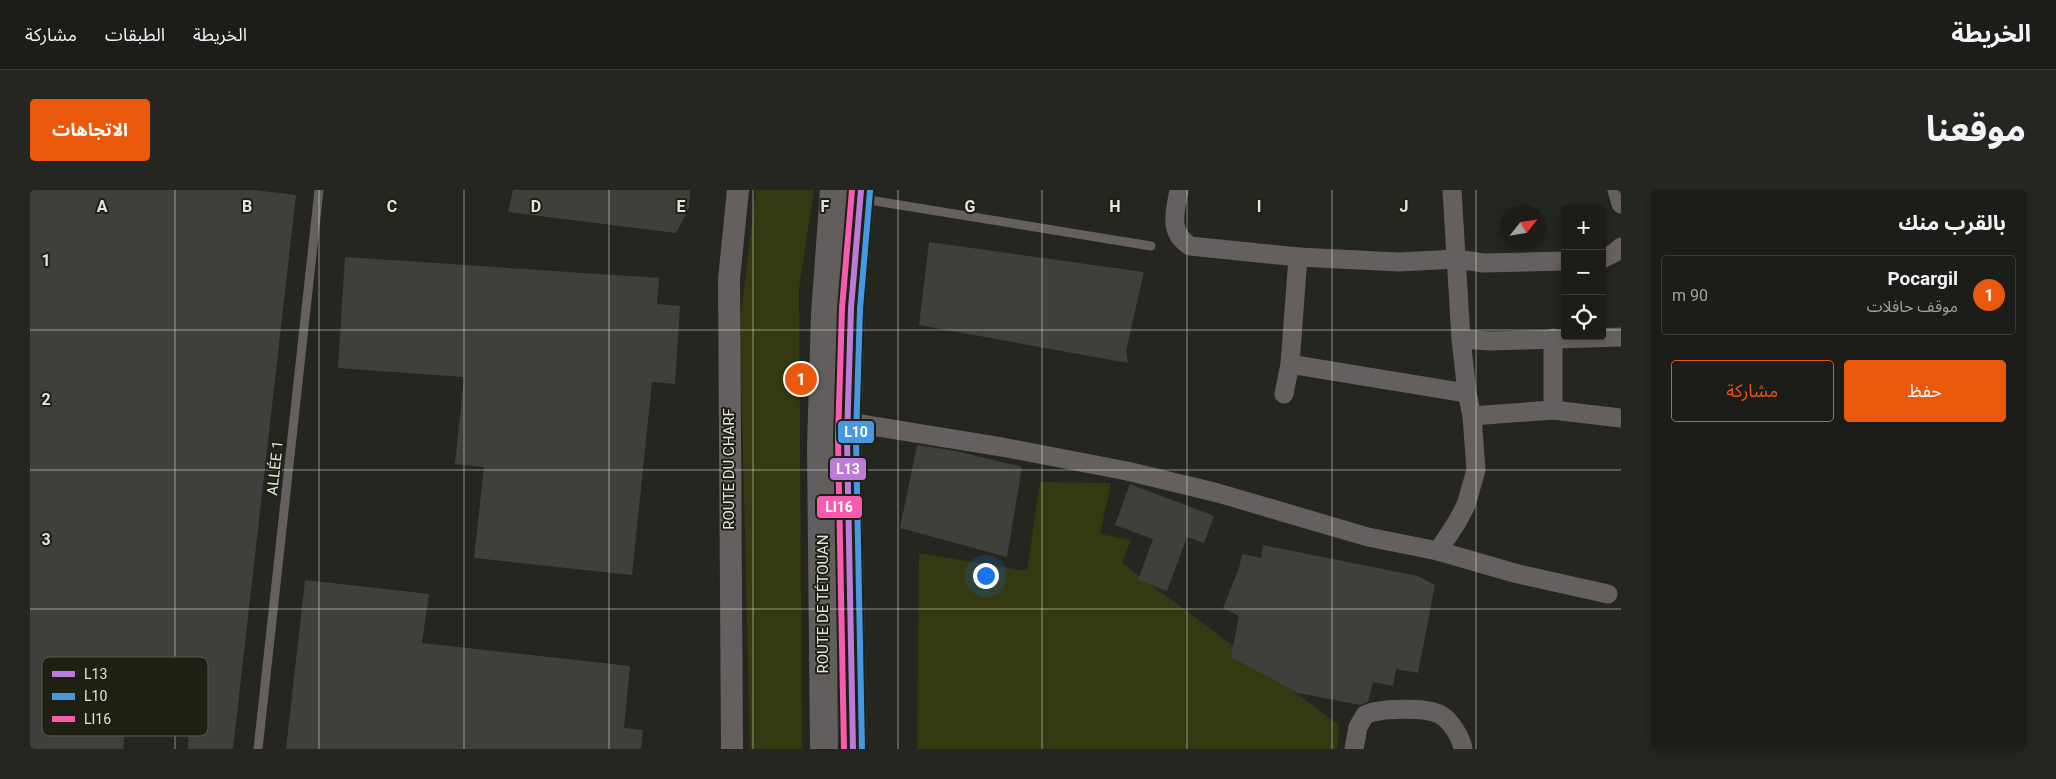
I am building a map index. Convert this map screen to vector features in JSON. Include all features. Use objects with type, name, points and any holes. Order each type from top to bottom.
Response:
[{"type":"highway","name":"ROUTE DE TÉTOUAN","points":[[824,749],[822,438],[824,315],[834,190]]},
{"type":"highway","name":"ROUTE DE TÉTOUAN","points":[[853,749],[848,422],[851,308],[860,194]]},
{"type":"street","name":"ROUTE DU CHARF","points":[[732,749],[728,279],[738,190]]},
{"type":"street","points":[[1179,190],[1174,227],[1181,239],[1190,246],[1298,257],[1399,262],[1457,259],[1483,262],[1561,261]]},
{"type":"street","points":[[1438,551],[1458,522],[1472,488],[1476,470],[1472,416],[1460,339],[1452,190]]},
{"type":"street","points":[[1617,190],[1621,204]]},
{"type":"street","points":[[1606,257],[1621,247]]},
{"type":"street","points":[[1284,394],[1290,364],[1298,257]]},
{"type":"street","points":[[1460,339],[1621,337]]},
{"type":"street","points":[[1553,338],[1553,410]]},
{"type":"street","points":[[1290,364],[1467,393]]},
{"type":"street","points":[[1472,416],[1553,410],[1621,418]]},
{"type":"street","points":[[848,422],[1002,446],[1127,471],[1218,493],[1368,537],[1438,551],[1518,574],[1608,594]]},
{"type":"street","points":[[1354,749],[1358,727],[1365,715],[1380,710],[1438,713],[1454,729],[1463,749]]},
{"type":"lane","name":"ALLÉE 1","points":[[258,749],[319,190]]},
{"type":"lane","points":[[860,194],[1151,246]]},
{"type":"green space","points":[[756,190],[814,190],[799,288],[802,749],[750,749],[740,322]]},
{"type":"green space","points":[[1040,482],[1111,483],[1100,534],[1131,540],[1122,563],[1339,725],[1337,749],[917,749],[919,553],[1027,571]]},
{"type":"building","points":[[30,190],[253,190],[296,195],[233,749],[188,749],[188,736],[208,736],[208,657],[42,657],[42,736],[124,736],[123,749],[30,749]]},
{"type":"building","points":[[513,190],[690,190],[689,208],[676,233],[508,212]]},
{"type":"building","points":[[929,242],[1144,272],[1126,351],[1128,363],[919,325]]},
{"type":"building","points":[[345,257],[659,278],[657,304],[680,306],[675,384],[652,382],[632,575],[474,558],[484,467],[455,464],[464,377],[338,368]]},
{"type":"building","points":[[917,445],[956,451],[1022,467],[1007,557],[900,528]]},
{"type":"building","points":[[1130,484],[1214,516],[1204,543],[1187,537],[1167,591],[1138,580],[1153,539],[1115,525]]},
{"type":"building","points":[[1263,545],[1418,576],[1435,585],[1418,673],[1396,669],[1393,686],[1373,682],[1368,702],[1360,705],[1298,693],[1231,657],[1239,616],[1223,608],[1239,568],[1242,554],[1261,558]]},
{"type":"building","points":[[305,580],[429,594],[422,643],[630,666],[624,728],[643,730],[641,749],[286,749]]},
{"type":"transit line","name":"LI16","points":[[844,749],[838,438],[842,308],[852,190]]},
{"type":"transit line","name":"L13","points":[[853,749],[847,438],[851,308],[861,190]]},
{"type":"transit line","name":"L10","points":[[862,749],[856,438],[860,309],[870,191]]},
{"type":"place","name":"Pocargil","points":[[801,379]]}]
